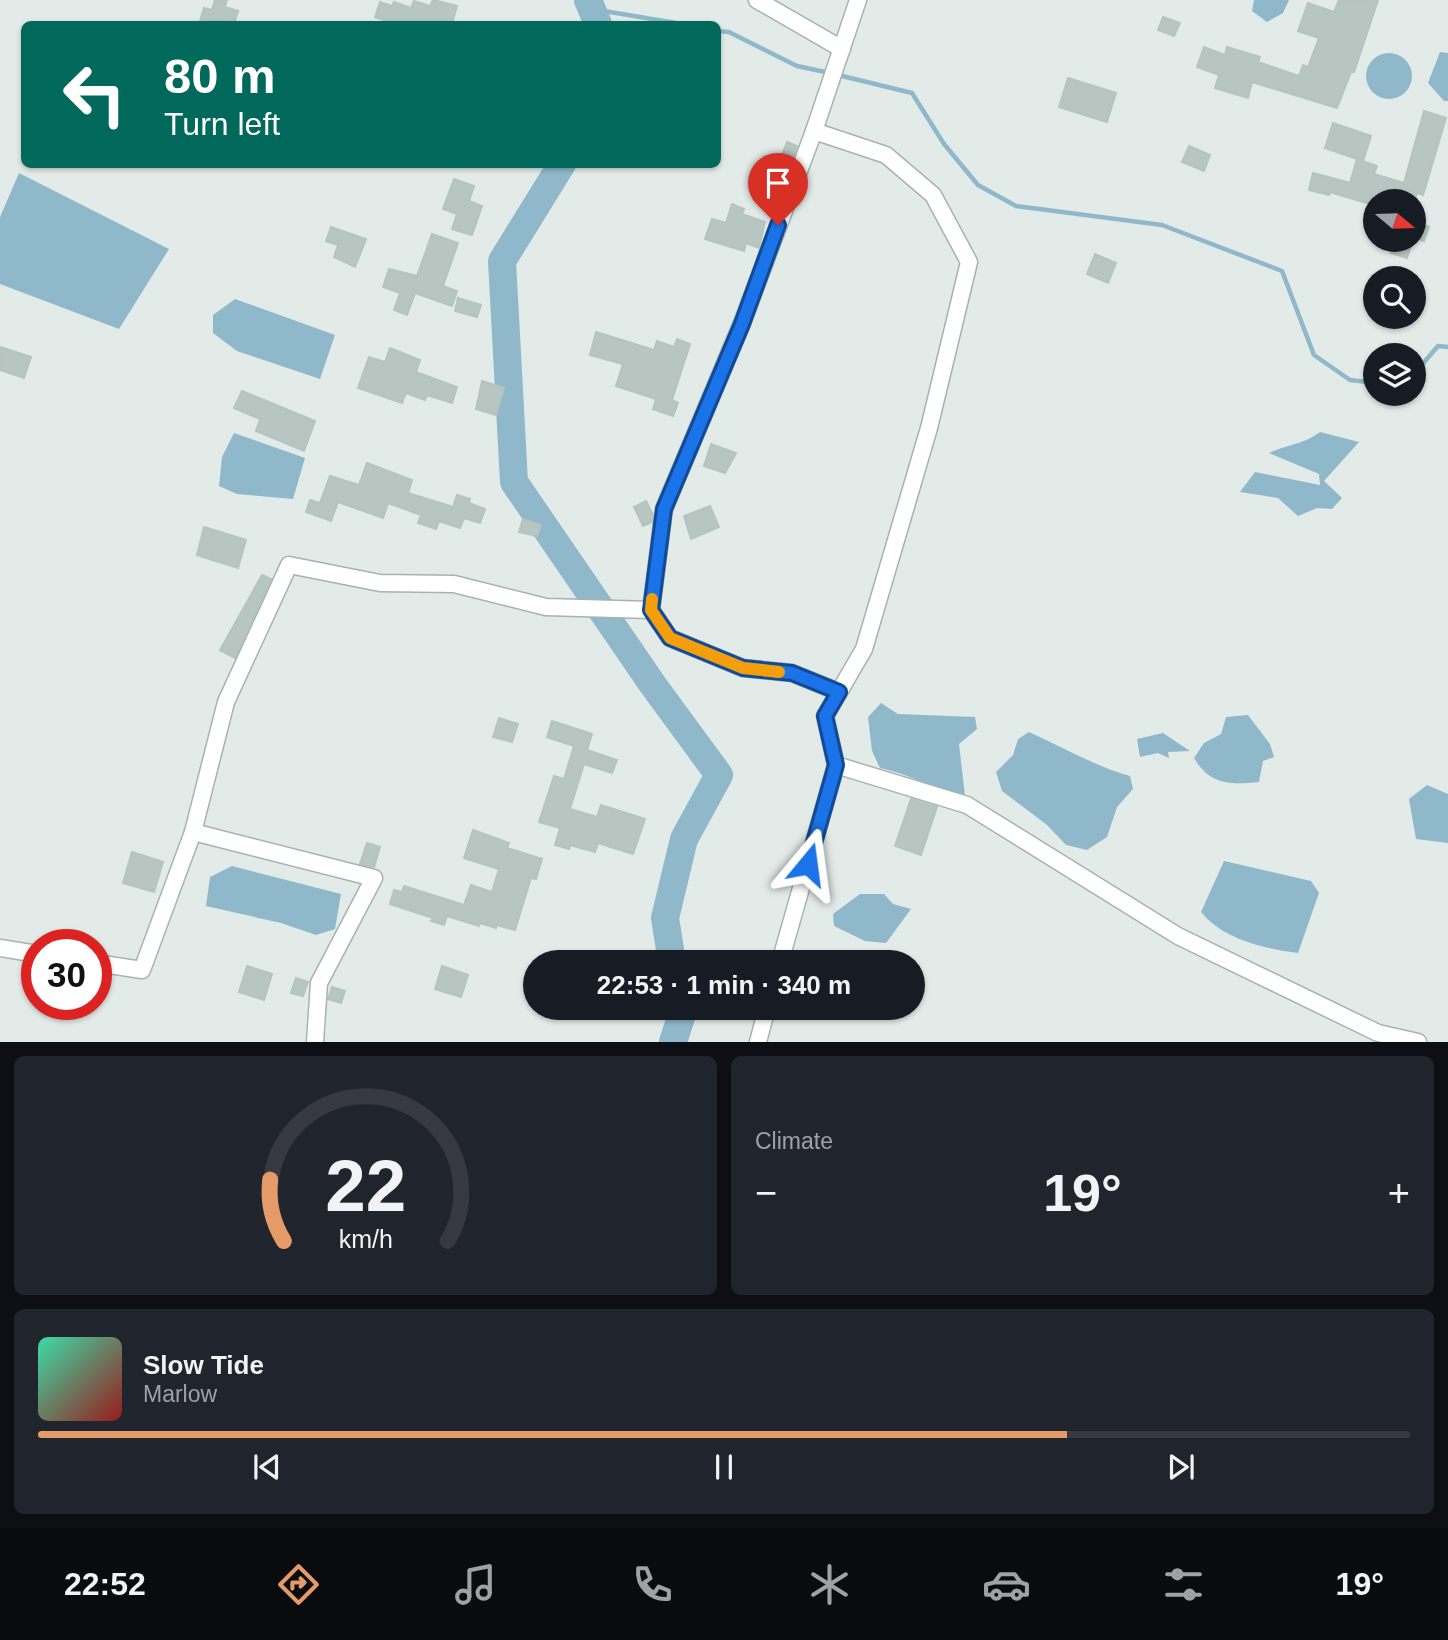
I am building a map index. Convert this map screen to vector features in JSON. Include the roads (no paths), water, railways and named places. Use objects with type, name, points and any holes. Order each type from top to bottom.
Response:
[{"type":"street","points":[[757,0],[842,49]]},
{"type":"street","points":[[839,692],[792,673],[743,668],[670,638],[651,610],[664,509],[742,324],[814,131],[858,0]]},
{"type":"street","points":[[783,950],[836,765],[825,716],[864,649],[929,428],[969,261],[933,195],[886,155],[814,131]]},
{"type":"street","points":[[112,965],[142,970],[193,832],[226,702],[289,565],[380,583],[454,583],[545,607],[651,610]]},
{"type":"street","points":[[836,765],[967,805],[1178,936],[1378,1033],[1398,1040],[1418,1041]]},
{"type":"street","points":[[193,832],[374,878],[319,983],[315,1041]]},
{"type":"street","points":[[0,948],[21,951]]},
{"type":"street","points":[[758,1041],[764,1020]]},
{"type":"water","points":[[1254,0],[1289,0],[1283,13],[1267,22],[1252,11]]},
{"type":"water","points":[[1440,52],[1448,53],[1448,101],[1444,101],[1428,83]]},
{"type":"water","points":[[1389,53],[1398,54],[1405,60],[1411,67],[1411,85],[1405,92],[1398,98],[1389,99],[1380,98],[1373,92],[1367,85],[1366,76],[1367,67],[1373,60],[1380,54]]},
{"type":"water","points":[[19,173],[169,249],[119,329],[0,284],[0,217]]},
{"type":"water","points":[[235,299],[335,335],[320,379],[237,351],[213,333],[213,315]]},
{"type":"water","points":[[1320,432],[1359,442],[1324,481],[1342,498],[1332,509],[1317,508],[1298,516],[1278,498],[1240,492],[1255,472],[1320,485],[1319,474],[1269,453]]},
{"type":"water","points":[[234,433],[305,458],[293,499],[237,494],[219,486],[222,457]]},
{"type":"water","points":[[881,703],[898,714],[975,717],[977,729],[959,744],[965,796],[880,768],[872,751],[868,717]]},
{"type":"water","points":[[1248,715],[1270,744],[1274,757],[1263,761],[1259,782],[1230,783],[1207,774],[1194,758],[1204,743],[1221,734],[1226,717]]},
{"type":"water","points":[[1029,732],[1091,762],[1130,776],[1133,789],[1117,807],[1107,837],[1087,850],[1066,845],[1047,825],[1002,791],[996,772],[1013,755],[1018,739]]},
{"type":"water","points":[[1163,733],[1190,751],[1168,752],[1169,758],[1158,753],[1140,757],[1137,739]]},
{"type":"water","points":[[1427,785],[1448,794],[1448,843],[1416,839],[1409,799]]},
{"type":"water","points":[[1224,861],[1311,881],[1319,893],[1298,953],[1258,945],[1233,936],[1210,922],[1201,912]]},
{"type":"water","points":[[232,866],[341,894],[335,929],[316,935],[281,923],[206,906],[210,877]]},
{"type":"water","points":[[860,894],[884,894],[893,904],[911,909],[886,943],[865,941],[834,926],[833,914]]},
{"type":"waterway","points":[[588,0],[597,21]]},
{"type":"waterway","points":[[592,9],[664,21]]},
{"type":"waterway","points":[[721,31],[729,32],[797,66],[830,73]]},
{"type":"waterway","points":[[838,75],[912,93],[944,144],[978,185],[1016,206],[1162,225],[1282,271],[1314,355],[1350,380],[1363,382]]},
{"type":"waterway","points":[[560,168],[502,261],[514,482],[653,685],[719,775],[684,839],[665,918],[670,950]]},
{"type":"waterway","points":[[1426,360],[1438,346],[1448,347]]},
{"type":"waterway","points":[[673,1042],[680,1020]]}]
